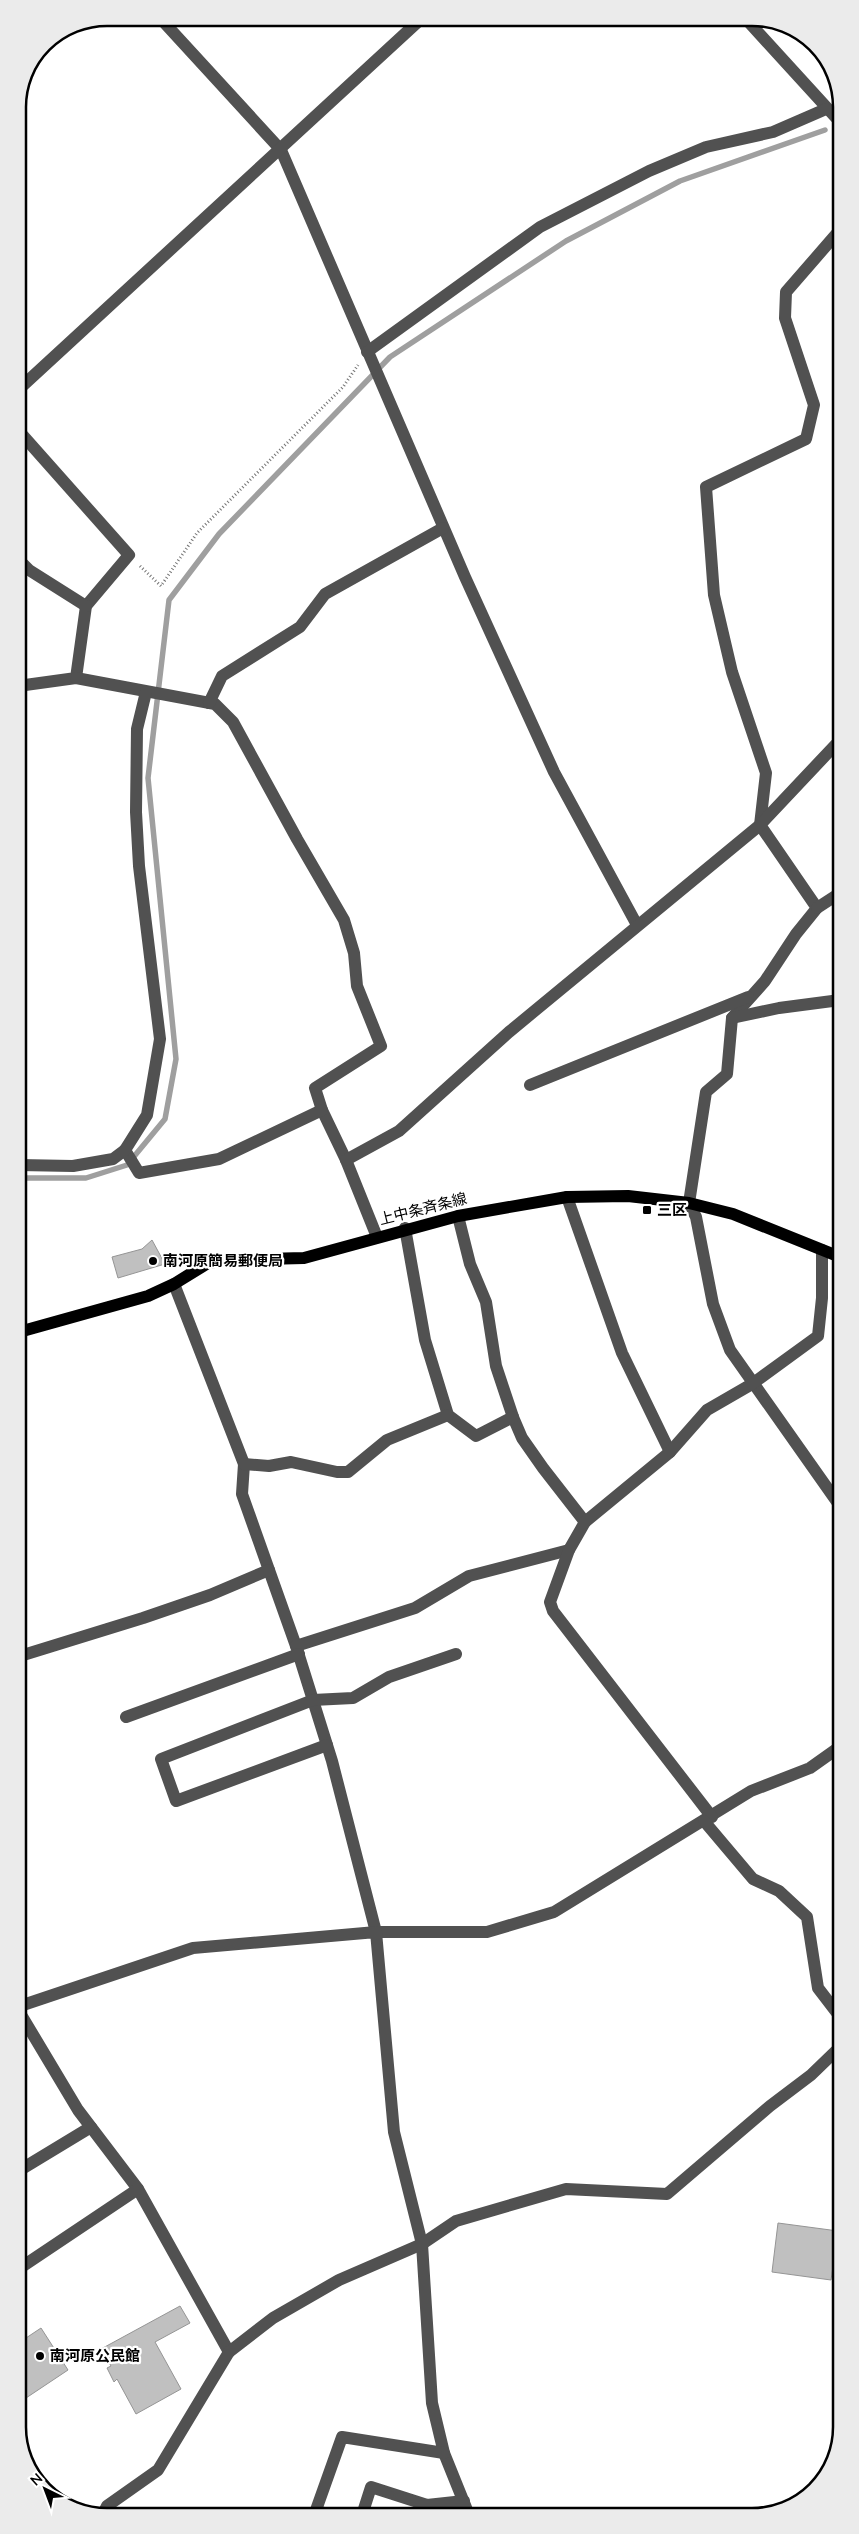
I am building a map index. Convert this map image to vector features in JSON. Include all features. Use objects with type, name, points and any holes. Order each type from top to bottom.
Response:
[{"type":"main road","name":"上中条斉条線","points":[[26,1330],[148,1296],[174,1284],[208,1263],[227,1260],[304,1258],[334,1252],[405,1228],[458,1216],[567,1197],[628,1196],[689,1203],[733,1214],[833,1254]]},
{"type":"street","points":[[167,26],[281,150],[443,528],[554,772],[638,925]]},
{"type":"street","points":[[26,383],[281,150],[413,26]]},
{"type":"street","points":[[752,26],[833,115]]},
{"type":"street","points":[[367,352],[540,227],[649,171],[706,147],[773,132],[826,109]]},
{"type":"street","points":[[817,908],[760,825],[766,773],[732,672],[714,596],[706,486],[806,439],[814,405],[785,318],[786,292],[833,238]]},
{"type":"street","points":[[26,439],[128,555],[86,606],[76,678]]},
{"type":"street","points":[[209,704],[222,676],[300,627],[325,594],[443,528]]},
{"type":"street","points":[[26,567],[86,606]]},
{"type":"street","points":[[26,685],[76,678],[215,704],[233,722],[297,840],[344,920],[354,953],[357,986],[381,1046],[315,1088],[322,1110],[346,1160],[377,1237]]},
{"type":"street","points":[[26,1165],[73,1166],[112,1160],[125,1150],[147,1115],[160,1039],[139,866],[136,812],[137,730],[146,692]]},
{"type":"street","points":[[346,1160],[399,1131],[509,1032],[760,825],[833,747]]},
{"type":"street","points":[[833,898],[817,908],[796,934],[765,981],[732,1018],[727,1074],[706,1092],[689,1203],[696,1217],[713,1304],[730,1350],[752,1384],[833,1496]]},
{"type":"street","points":[[530,1085],[752,995]]},
{"type":"street","points":[[732,1018],[779,1008],[833,1001]]},
{"type":"street","points":[[125,1150],[139,1173],[219,1159],[322,1110]]},
{"type":"street","points":[[567,1197],[622,1353],[670,1452]]},
{"type":"street","points":[[458,1216],[470,1264],[486,1302],[496,1366],[513,1417],[522,1438],[585,1522]]},
{"type":"street","points":[[405,1228],[425,1340],[448,1414],[476,1436],[513,1417]]},
{"type":"street","points":[[822,1250],[822,1298],[818,1336],[752,1384],[706,1410],[670,1452],[585,1522],[569,1550],[550,1602],[553,1611],[753,1879],[779,1891],[807,1917],[818,1988],[833,2008]]},
{"type":"street","points":[[174,1284],[244,1464],[242,1494],[298,1650],[327,1745],[376,1932],[394,2132],[422,2244],[432,2403],[444,2453],[466,2508]]},
{"type":"street","points":[[244,1464],[269,1466],[291,1462],[337,1472],[348,1472],[387,1440],[448,1414]]},
{"type":"street","points":[[126,1717],[298,1650],[414,1608],[470,1576],[569,1550]]},
{"type":"street","points":[[26,1654],[152,1615],[269,1570]]},
{"type":"street","points":[[327,1745],[176,1801],[161,1759],[313,1700],[353,1698],[389,1677],[456,1654]]},
{"type":"street","points":[[26,2004],[193,1948],[376,1932],[487,1932],[554,1912],[751,1791],[810,1768],[833,1752]]},
{"type":"street","points":[[26,2022],[78,2110],[138,2189],[229,2352]]},
{"type":"street","points":[[106,2508],[158,2470],[229,2352],[273,2318],[339,2280],[422,2244],[456,2221],[566,2189],[667,2194],[770,2106],[811,2075],[833,2054]]},
{"type":"street","points":[[26,2166],[91,2127]]},
{"type":"street","points":[[26,2264],[138,2189]]},
{"type":"street","points":[[317,2508],[342,2437],[444,2453]]},
{"type":"street","points":[[364,2508],[371,2487],[427,2505],[464,2501]]},
{"type":"path","points":[[128,555],[161,586],[197,533],[343,387],[367,352]]},
{"type":"building","points":[[152,1240],[165,1264],[118,1278],[112,1257],[142,1249]]},
{"type":"building","points":[[778,2223],[833,2230],[831,2280],[772,2272]]},
{"type":"building","points":[[180,2306],[190,2323],[155,2342],[181,2389],[136,2414],[117,2379],[114,2382],[107,2368],[111,2366],[101,2349]]},
{"type":"building","name":"南河原公民館","points":[[41,2328],[68,2370],[26,2398],[26,2338]]},
{"type":"waterway","points":[[26,1178],[86,1178],[127,1165],[165,1119],[176,1059],[148,778],[169,600],[219,534],[390,357],[566,241],[680,181],[825,130]]},
{"type":"place","name":"三区","points":[[647,1210]]},
{"type":"place","name":"南河原簡易郵便局","points":[[153,1261]]},
{"type":"place","name":"南河原公民館","points":[[40,2356]]}]
